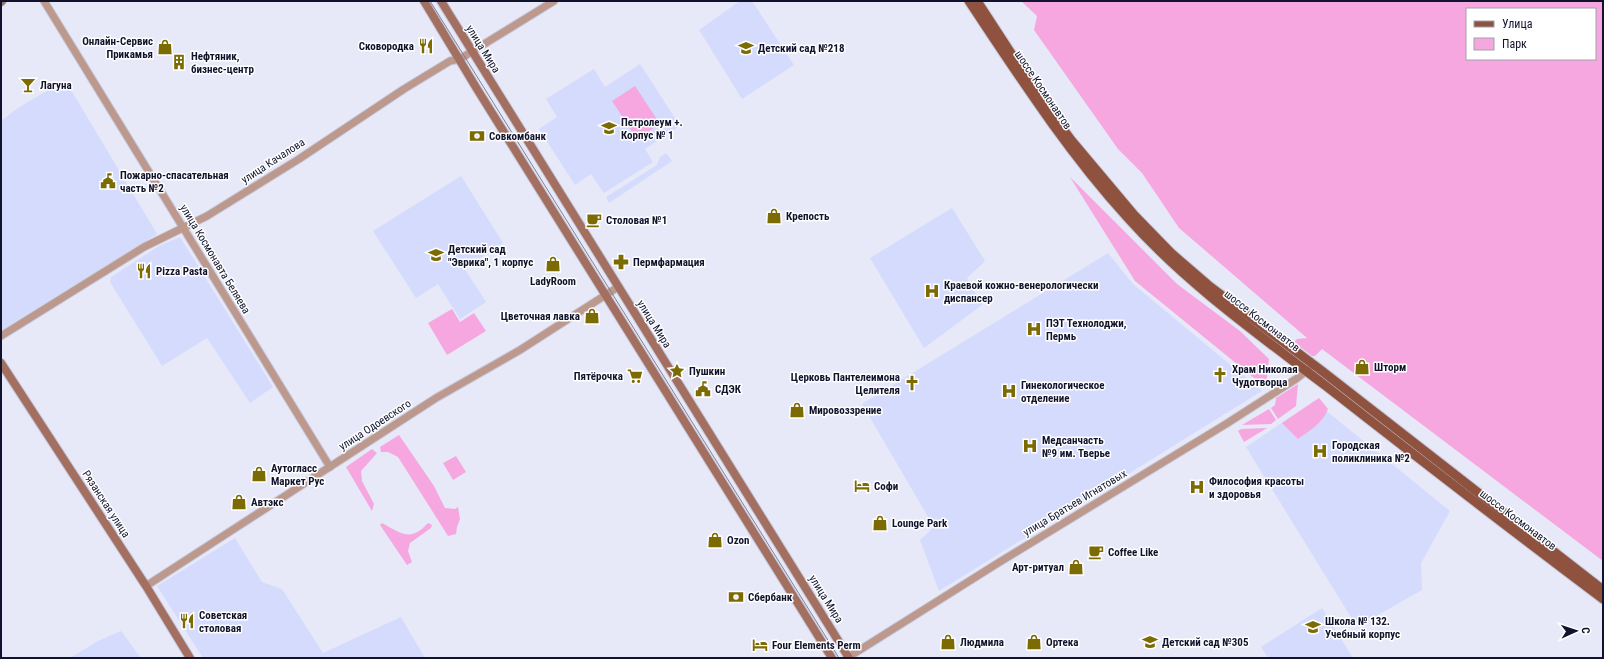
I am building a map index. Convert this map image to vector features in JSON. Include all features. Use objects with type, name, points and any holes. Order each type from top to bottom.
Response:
[{"type":"main road","points":[[424,1],[832,658]]},
{"type":"main road","name":"улица Мира","points":[[441,1],[849,658]]},
{"type":"main road","name":"шоссе Космонавтов","points":[[969,1],[1035,101],[1065,143],[1128,219],[1166,257],[1203,290],[1306,371],[1603,599]]},
{"type":"main road","name":"шоссе Космонавтов","points":[[977,1],[1040,98],[1067,134],[1134,215],[1171,253],[1208,285],[1313,364],[1603,590]]},
{"type":"main road","name":"Рязанская улица","points":[[1,362],[146,586],[190,658]]},
{"type":"street","name":"улица Космонавта Беляева","points":[[44,1],[330,467]]},
{"type":"street","name":"улица Качалова","points":[[1,336],[144,247],[184,228],[220,208],[404,89],[450,61],[460,59],[472,52],[554,1]]},
{"type":"street","name":"улица Одоевского","points":[[146,586],[436,398],[520,350],[618,287]]},
{"type":"street","name":"улица Братьев Игнатовых","points":[[849,658],[998,563],[1226,424],[1306,371],[1313,364]]},
{"type":"shaded area","name":"Детский сад №218","points":[[740,1],[752,1],[794,65],[742,99],[699,30]]},
{"type":"shaded area","name":"Петролеум +. Корпус № 1","points":[[640,64],[680,126],[645,149],[653,162],[604,193],[591,174],[575,185],[539,129],[557,117],[546,99],[594,69],[605,87]]},
{"type":"shaded area","points":[[65,80],[157,234],[1,330],[1,121],[18,108]]},
{"type":"shaded area","points":[[666,153],[672,161],[609,203],[606,197],[657,165],[660,157]]},
{"type":"shaded area","name":"Детский сад \"Эврика\", 1 корпус","points":[[461,176],[503,243],[464,268],[486,302],[460,319],[438,284],[416,298],[373,231]]},
{"type":"shaded area","name":"Краевой кожно-венерологически диспансер","points":[[952,208],[985,261],[967,278],[982,305],[924,348],[870,258]]},
{"type":"shaded area","points":[[180,237],[273,387],[250,403],[207,338],[162,366],[110,282],[111,277],[159,246]]},
{"type":"shaded area","name":"Медсанчасть №9 им. Тверье","points":[[1108,253],[1133,284],[1262,391],[939,591],[920,540],[934,527],[862,404]]},
{"type":"shaded area","points":[[1314,401],[1450,511],[1421,563],[1422,590],[1357,627],[1246,447]]},
{"type":"shaded area","points":[[235,538],[262,582],[282,589],[323,653],[401,617],[425,658],[203,658],[157,586]]},
{"type":"shaded area","name":"Школа № 132. Учебный корпус","points":[[1322,608],[1353,658],[1268,658],[1261,647]]},
{"type":"shaded area","points":[[121,631],[141,658],[70,658],[98,641]]},
{"type":"green space","points":[[1021,1],[1603,1],[1603,561],[1322,349],[1315,356],[1312,356],[1294,342],[1297,339],[1307,338],[1179,228],[1142,173],[1118,149],[1034,30],[1037,16]]},
{"type":"green space","points":[[635,86],[660,124],[637,139],[612,101]]},
{"type":"green space","points":[[1070,177],[1177,284],[1240,331],[1269,359],[1267,377],[1264,386],[1135,281]]},
{"type":"green space","points":[[452,309],[460,322],[474,313],[486,331],[447,355],[428,323]]},
{"type":"green space","points":[[1298,384],[1296,406],[1278,419],[1271,408],[1275,405],[1276,398]]},
{"type":"green space","points":[[1319,398],[1328,409],[1322,419],[1315,426],[1298,439],[1282,423]]},
{"type":"green space","points":[[1269,409],[1276,420],[1271,424],[1242,425]]},
{"type":"green space","points":[[1267,428],[1244,442],[1238,431],[1241,429]]},
{"type":"green space","points":[[399,435],[434,486],[445,508],[455,509],[458,507],[460,519],[456,534],[448,536],[398,457],[388,452],[381,452],[380,447]]},
{"type":"green space","points":[[372,449],[377,453],[361,471],[362,481],[374,504],[372,511],[346,467]]},
{"type":"green space","points":[[456,456],[466,472],[453,480],[443,463]]},
{"type":"green space","points":[[382,523],[406,534],[416,533],[428,523],[432,525],[431,528],[410,543],[408,551],[412,562],[407,565],[380,525]]},
{"type":"tram line","points":[[430,1],[839,658]]},
{"type":"place","name":"Сковородка","points":[[426,46]]},
{"type":"place","name":"Онлайн-Сервис Прикамья","points":[[165,47]]},
{"type":"place","name":"Детский сад №218","points":[[746,48]]},
{"type":"place","name":"Нефтяник, бизнес-центр","points":[[179,62]]},
{"type":"place","name":"Лагуна","points":[[28,85]]},
{"type":"place","name":"Петролеум +. Корпус № 1","points":[[609,128]]},
{"type":"place","name":"Совкомбанк","points":[[477,136]]},
{"type":"place","name":"Пожарно-спасательная часть №2","points":[[108,181]]},
{"type":"place","name":"Крепость","points":[[774,216]]},
{"type":"place","name":"Столовая №1","points":[[594,220]]},
{"type":"place","name":"Детский сад \"Эврика\", 1 корпус","points":[[436,255]]},
{"type":"place","name":"Пермфармация","points":[[621,262]]},
{"type":"place","name":"LadyRoom","points":[[553,264]]},
{"type":"place","name":"Pizza Pasta","points":[[144,271]]},
{"type":"place","name":"Краевой кожно-венерологически диспансер","points":[[932,291]]},
{"type":"place","name":"Цветочная лавка","points":[[592,316]]},
{"type":"place","name":"ПЭТ Технолоджи, Пермь","points":[[1034,329]]},
{"type":"place","name":"Шторм","points":[[1362,367]]},
{"type":"place","name":"Пушкин","points":[[677,371]]},
{"type":"place","name":"Храм Николая Чудотворца","points":[[1220,375]]},
{"type":"place","name":"Пятёрочка","points":[[635,376]]},
{"type":"place","name":"Церковь Пантелеимона Целителя","points":[[912,383]]},
{"type":"place","name":"СДЭК","points":[[703,389]]},
{"type":"place","name":"Гинекологическое отделение","points":[[1009,391]]},
{"type":"place","name":"Мировоззрение","points":[[797,410]]},
{"type":"place","name":"Медсанчасть №9 им. Тверье","points":[[1030,446]]},
{"type":"place","name":"Городская поликлиника №2","points":[[1320,451]]},
{"type":"place","name":"Аутогласс Маркет Рус","points":[[259,474]]},
{"type":"place","name":"Софи","points":[[862,486]]},
{"type":"place","name":"Философия красоты и здоровья","points":[[1197,487]]},
{"type":"place","name":"Автэкс","points":[[239,502]]},
{"type":"place","name":"Lounge Park","points":[[880,523]]},
{"type":"place","name":"Ozon","points":[[715,540]]},
{"type":"place","name":"Coffee Like","points":[[1096,552]]},
{"type":"place","name":"Арт-ритуал","points":[[1076,567]]},
{"type":"place","name":"Сбербанк","points":[[736,597]]},
{"type":"place","name":"Советская столовая","points":[[187,621]]},
{"type":"place","name":"Школа № 132. Учебный корпус","points":[[1313,627]]},
{"type":"place","name":"Людмила","points":[[948,642]]},
{"type":"place","name":"Ортека","points":[[1034,642]]},
{"type":"place","name":"Детский сад №305","points":[[1150,642]]},
{"type":"place","name":"Four Elements Perm","points":[[760,645]]}]
